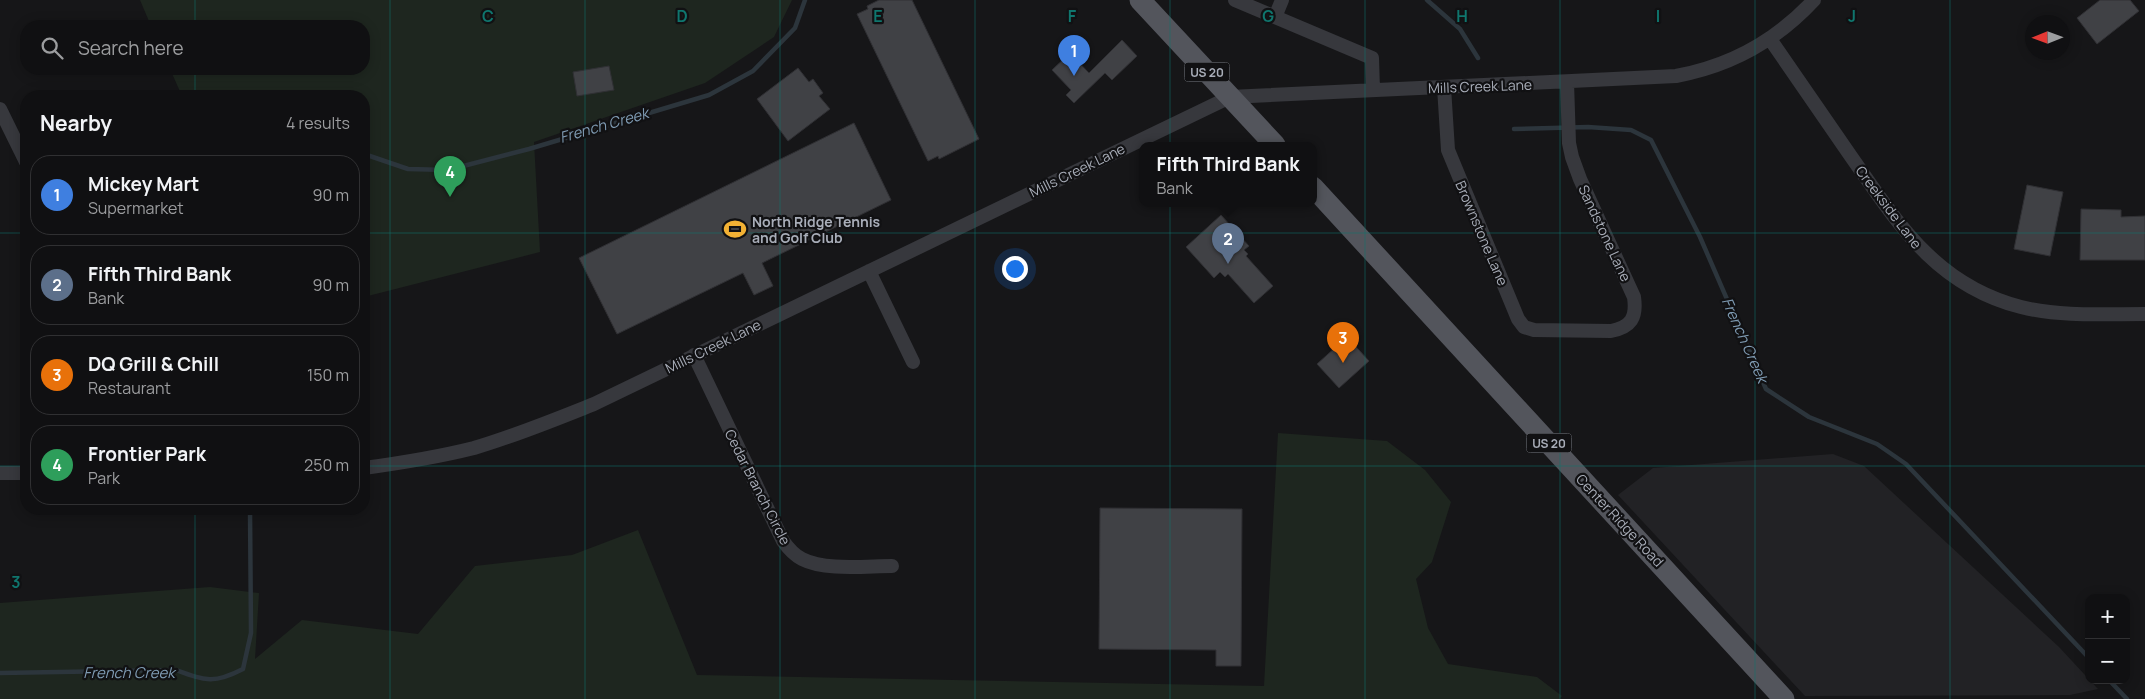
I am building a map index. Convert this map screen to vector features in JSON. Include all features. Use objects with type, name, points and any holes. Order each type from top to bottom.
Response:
[{"type":"main road","name":"US 20","points":[[1140,0],[1272,142]]},
{"type":"main road","name":"Center Ridge Road","points":[[1317,191],[1784,699]]},
{"type":"street","points":[[1235,0],[1372,58],[1373,90]]},
{"type":"street","points":[[1275,17],[1282,0]]},
{"type":"street","name":"Mills Creek Lane","points":[[370,467],[411,462],[474,448],[535,428],[594,404],[1230,96],[1654,78],[1693,73],[1730,61],[1770,39],[1814,0]]},
{"type":"street","name":"Creekside Lane","points":[[1770,39],[1904,232],[1948,273],[1964,283],[2000,300],[2038,311],[2077,314],[2145,314]]},
{"type":"street","name":"Sandstone Lane","points":[[1567,82],[1569,143],[1580,179],[1634,297],[1636,309],[1632,320],[1624,328],[1611,331],[1572,331]]},
{"type":"street","name":"Brownstone Lane","points":[[1444,87],[1448,150],[1518,319],[1524,327],[1534,330],[1572,331]]},
{"type":"street","points":[[0,109],[20,150]]},
{"type":"street","points":[[869,271],[913,362]]},
{"type":"street","name":"Cedar Branch Circle","points":[[694,356],[783,541],[791,551],[802,559],[814,564],[892,566]]},
{"type":"street","points":[[0,473],[20,473]]},
{"type":"shaded area","points":[[140,0],[792,0],[774,37],[705,83],[534,142],[540,252],[370,295],[370,90],[179,90],[173,75],[370,75],[370,20],[148,20]]},
{"type":"shaded area","points":[[1278,433],[1387,441],[1425,470],[1451,502],[1432,562],[1416,579],[1428,628],[1448,664],[1537,677],[1562,696],[1559,699],[0,699],[0,603],[210,587],[259,593],[255,659],[302,620],[418,634],[475,566],[572,555],[638,530],[697,675],[1264,686]]},
{"type":"shaded area","points":[[1833,454],[1864,466],[2059,647],[2085,675],[2085,684],[2093,684],[2098,689],[2070,695],[1805,696],[1618,495],[1653,468]]},
{"type":"building","points":[[879,0],[912,0],[979,139],[939,159],[938,156],[928,161],[857,14],[868,9],[867,6]]},
{"type":"building","points":[[2100,0],[2130,0],[2139,11],[2097,44],[2077,18]]},
{"type":"building","points":[[1122,40],[1137,56],[1112,80],[1105,73],[1074,103],[1066,95],[1071,90],[1052,70],[1070,53],[1089,73]]},
{"type":"building","points":[[609,66],[614,90],[577,96],[573,72]]},
{"type":"building","points":[[798,68],[809,82],[813,79],[823,93],[819,96],[830,109],[788,141],[757,99]]},
{"type":"building","name":"North Ridge Tennis and Golf Club","points":[[854,123],[891,200],[762,263],[773,286],[754,295],[743,273],[617,334],[579,258]]},
{"type":"building","points":[[2027,185],[2063,192],[2050,256],[2014,249]]},
{"type":"building","points":[[2081,209],[2121,210],[2121,217],[2145,216],[2145,260],[2080,260]]},
{"type":"building","points":[[1221,215],[1249,246],[1244,250],[1248,254],[1246,256],[1273,286],[1254,303],[1228,274],[1225,277],[1220,272],[1214,278],[1186,247]]},
{"type":"building","points":[[1347,337],[1369,361],[1339,388],[1317,364]]},
{"type":"building","points":[[1100,508],[1242,509],[1241,666],[1216,666],[1216,650],[1099,649]]},
{"type":"waterway","name":"French Creek","points":[[370,156],[408,169],[448,170],[529,149],[709,95],[753,71],[795,28],[805,0]]},
{"type":"waterway","name":"French Creek","points":[[1427,0],[1460,29],[1478,58]]},
{"type":"waterway","name":"French Creek","points":[[1514,129],[1588,127],[1631,130],[1651,140],[1700,237],[1766,389],[1809,417],[1877,444],[1906,464],[2085,654]]},
{"type":"waterway","name":"French Creek","points":[[0,673],[176,670],[195,677],[217,679],[243,669],[251,633],[250,515]]},
{"type":"waterway","name":"French Creek","points":[[2113,684],[2127,699]]},
{"type":"place","name":"Mickey Mart","points":[[1074,76]]},
{"type":"place","name":"Frontier Park","points":[[450,197]]},
{"type":"place","name":"North Ridge Tennis and Golf Club","points":[[735,229]]},
{"type":"place","name":"Fifth Third Bank","points":[[1228,264]]},
{"type":"place","name":"DQ Grill & Chill","points":[[1343,363]]}]
